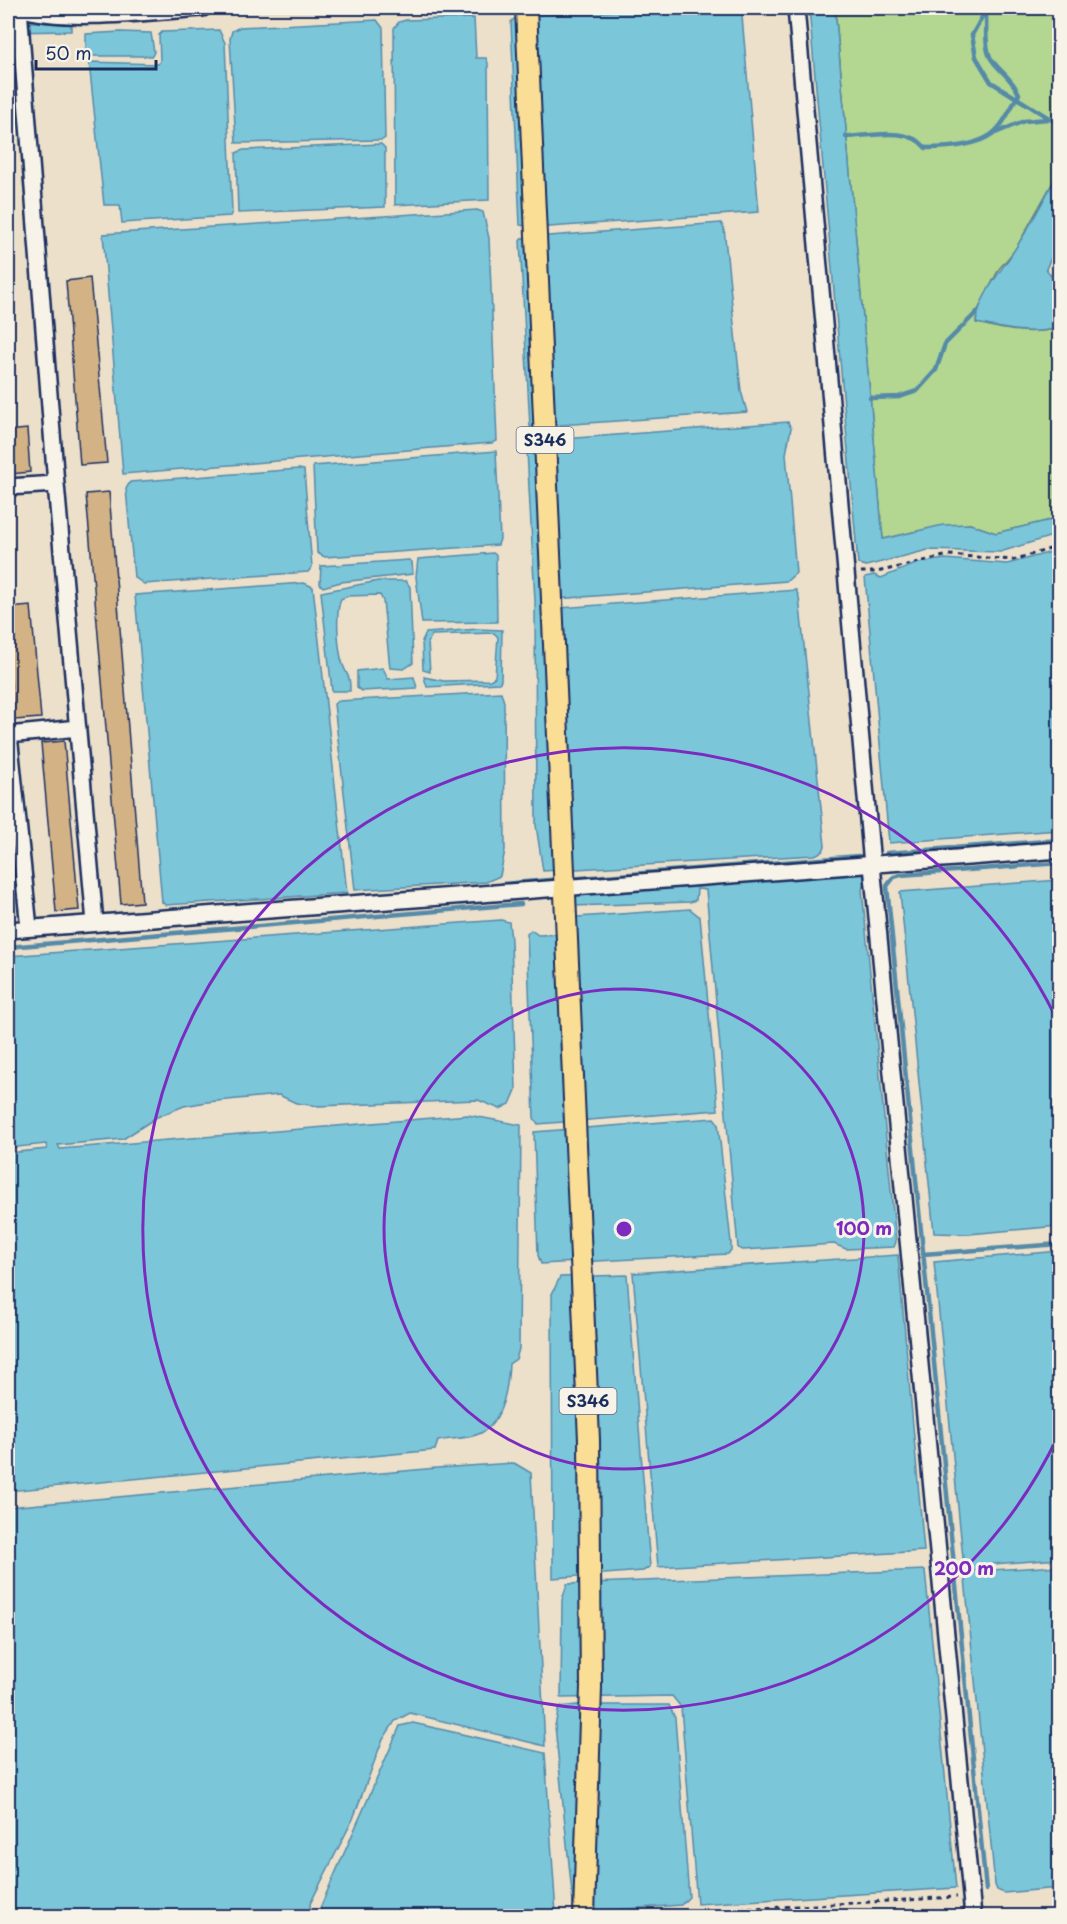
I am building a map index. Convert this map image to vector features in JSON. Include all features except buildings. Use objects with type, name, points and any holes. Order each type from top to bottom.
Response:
[{"type":"main road","name":"S346","points":[[526,8],[589,1440],[591,1687],[584,1917]]},
{"type":"street","points":[[95,923],[56,484],[20,8],[38,13],[203,8]]},
{"type":"street","points":[[796,8],[872,865],[973,1917]]},
{"type":"street","points":[[8,488],[56,484]]},
{"type":"street","points":[[28,928],[8,735],[78,728]]},
{"type":"street","points":[[8,930],[565,882],[872,865],[1059,850]]},
{"type":"path","points":[[847,572],[877,572],[949,555],[1013,560],[1059,546]]},
{"type":"path","points":[[624,1917],[971,1896]]},
{"type":"green space","points":[[835,8],[1059,8],[1059,171],[1015,250],[999,269],[977,312],[976,322],[1018,331],[1059,328],[1059,518],[996,533],[970,524],[913,532],[883,540]]},
{"type":"water","points":[[678,8],[744,8],[742,16],[759,212],[535,228],[520,225],[511,22],[517,16]]},
{"type":"water","points":[[809,8],[835,8],[883,539],[943,525],[970,524],[996,533],[1059,518],[1059,534],[1000,552],[928,550],[866,566],[858,564]]},
{"type":"water","points":[[474,18],[476,58],[486,58],[488,63],[489,200],[395,205],[394,28],[399,22],[406,20]]},
{"type":"water","points":[[377,20],[383,28],[385,138],[382,140],[236,143],[230,39],[232,31],[240,27]]},
{"type":"water","points":[[8,22],[71,22],[71,31],[8,32]]},
{"type":"water","points":[[219,30],[225,43],[232,212],[230,216],[122,223],[120,205],[104,205],[89,62],[158,64],[160,61],[159,35],[162,32]]},
{"type":"water","points":[[151,33],[154,52],[152,56],[86,56],[86,34]]},
{"type":"water","points":[[381,144],[385,148],[385,207],[238,213],[236,153],[243,150]]},
{"type":"water","points":[[1059,171],[1059,240],[1046,269],[1053,278],[1059,278],[1059,328],[1028,331],[976,323],[986,293],[1027,230]]},
{"type":"water","points":[[477,210],[483,212],[489,238],[497,441],[123,474],[103,234]]},
{"type":"water","points":[[721,223],[724,228],[741,391],[747,412],[530,427],[520,241],[522,238]]},
{"type":"water","points":[[788,422],[791,428],[786,454],[796,573],[787,581],[544,600],[547,609],[796,590],[799,597],[825,846],[823,851],[815,855],[543,871],[536,825],[535,601],[527,450],[529,444],[536,441]]},
{"type":"water","points":[[496,451],[500,539],[498,545],[325,557],[317,553],[313,466]]},
{"type":"water","points":[[304,470],[312,567],[308,572],[144,584],[134,577],[126,489],[130,482]]},
{"type":"water","points":[[1059,550],[1059,830],[889,843],[865,577],[874,575],[881,578],[918,563],[945,559],[1007,564]]},
{"type":"water","points":[[493,553],[496,555],[497,622],[422,623],[416,577],[418,559]]},
{"type":"water","points":[[409,560],[412,562],[413,574],[341,582],[323,587],[320,584],[321,566]]},
{"type":"water","points":[[378,581],[406,581],[410,587],[413,663],[404,669],[390,668],[383,601],[380,595],[347,596],[341,599],[339,605],[338,632],[341,659],[349,679],[350,691],[332,691],[321,592]]},
{"type":"water","points":[[304,583],[313,587],[347,893],[166,905],[162,902],[135,595]]},
{"type":"water","points":[[478,629],[502,630],[501,681],[499,683],[427,687],[424,677],[444,681],[490,680],[495,677],[498,637],[494,633],[432,635],[428,642],[430,672],[423,670],[422,641],[426,633]]},
{"type":"water","points":[[383,668],[388,679],[414,677],[417,688],[362,691],[357,688],[357,671]]},
{"type":"water","points":[[501,692],[504,702],[505,850],[500,876],[486,882],[355,890],[334,704],[338,701]]},
{"type":"water","points":[[866,873],[868,878],[862,889],[896,1242],[894,1247],[846,1249],[834,1244],[743,1250],[738,1248],[706,890],[697,889],[696,900],[690,902],[573,906],[565,893]]},
{"type":"water","points":[[1059,880],[1059,1226],[969,1234],[934,1233],[900,892]]},
{"type":"water","points":[[690,909],[700,917],[718,1110],[538,1124],[534,1118],[527,934],[531,930],[538,935],[564,934],[571,919],[577,917]]},
{"type":"water","points":[[501,920],[509,922],[511,941],[516,1090],[510,1104],[500,1109],[478,1100],[318,1106],[296,1103],[279,1095],[184,1106],[157,1117],[123,1139],[58,1145],[60,1149],[468,1115],[521,1125],[519,1349],[516,1359],[509,1364],[506,1393],[495,1421],[481,1433],[438,1441],[435,1450],[8,1491],[8,1153],[47,1149],[46,1144],[8,1148],[8,956]]},
{"type":"water","points":[[714,1118],[718,1123],[731,1243],[731,1250],[728,1254],[541,1264],[538,1255],[534,1132]]},
{"type":"water","points":[[1059,1251],[1059,1559],[980,1565],[974,1571],[1059,1566],[1059,1888],[1004,1893],[997,1890],[995,1885],[934,1262]]},
{"type":"water","points":[[898,1255],[924,1551],[658,1567],[633,1273]]},
{"type":"water","points":[[627,1275],[650,1567],[643,1571],[553,1578],[552,1294],[560,1277]]},
{"type":"water","points":[[514,1463],[531,1473],[545,1746],[410,1713],[395,1721],[382,1741],[353,1819],[310,1904],[311,1916],[8,1916],[8,1507]]},
{"type":"water","points":[[925,1570],[956,1888],[697,1904],[681,1707],[672,1696],[561,1698],[562,1600],[567,1584]]},
{"type":"water","points":[[669,1705],[675,1718],[689,1897],[681,1905],[574,1913],[555,1726],[559,1707]]},
{"type":"water","points":[[413,1723],[545,1753],[556,1914],[325,1916],[320,1908],[400,1726]]},
{"type":"waterway","points":[[986,10],[972,35],[976,57],[991,82],[1060,125]]},
{"type":"waterway","points":[[846,137],[878,134],[900,135],[910,137],[926,148],[934,148],[969,144],[992,134],[1004,121],[1019,94],[1012,82],[996,66],[988,52],[986,10]]},
{"type":"waterway","points":[[993,134],[1024,121],[1048,119]]},
{"type":"waterway","points":[[870,398],[899,397],[917,391],[936,370],[945,344],[977,312]]},
{"type":"waterway","points":[[887,853],[1060,840]]},
{"type":"waterway","points":[[568,879],[859,856]]},
{"type":"waterway","points":[[986,1890],[887,886],[894,877],[901,875],[1060,863]]},
{"type":"waterway","points":[[503,884],[560,879]]},
{"type":"waterway","points":[[8,947],[521,904]]},
{"type":"waterway","points":[[923,1254],[1060,1244]]}]
